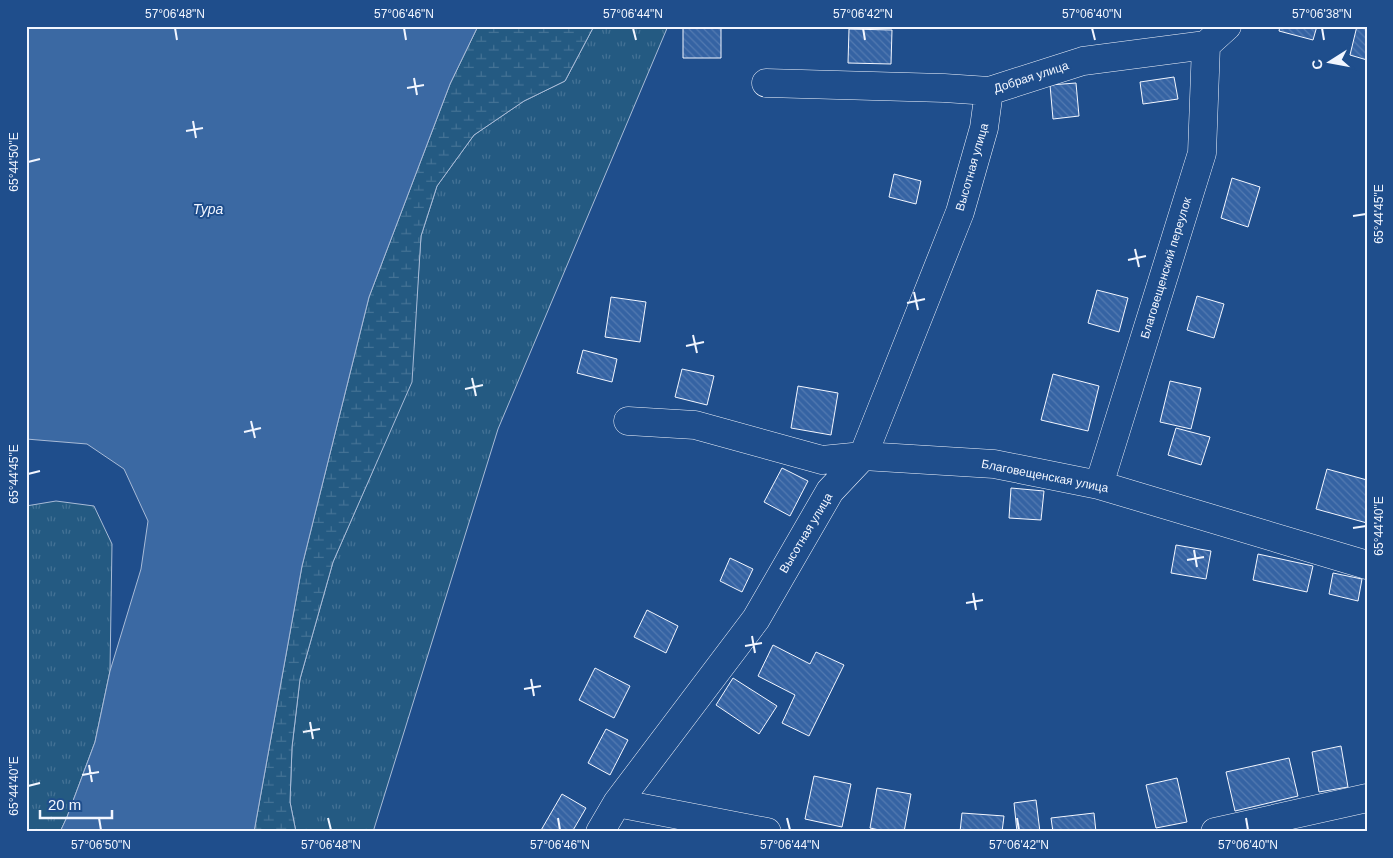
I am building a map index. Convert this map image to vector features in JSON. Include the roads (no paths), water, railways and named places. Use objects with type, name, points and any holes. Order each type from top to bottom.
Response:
[{"type":"street","points":[[1206,46],[1227,26]]},
{"type":"street","name":"Добрая улица","points":[[766,83],[989,91],[1083,61],[1206,46]]},
{"type":"street","name":"Благовещенский переулок","points":[[1100,485],[1202,153],[1206,46]]},
{"type":"street","name":"Высотная улица","points":[[600,832],[617,803],[756,619],[830,491],[863,456],[960,212],[984,128],[989,91]]},
{"type":"street","name":"Благовещенская улица","points":[[628,421],[695,425],[822,460],[863,456],[994,464],[1100,485],[1367,565]]},
{"type":"street","points":[[1214,832],[1367,798]]},
{"type":"street","points":[[617,803],[767,832]]},
{"type":"water","name":"Тура","points":[[26,26],[478,26],[450,84],[369,297],[302,566],[254,832],[60,832],[95,742],[110,671],[141,569],[148,521],[124,469],[87,444],[26,439]]}]
